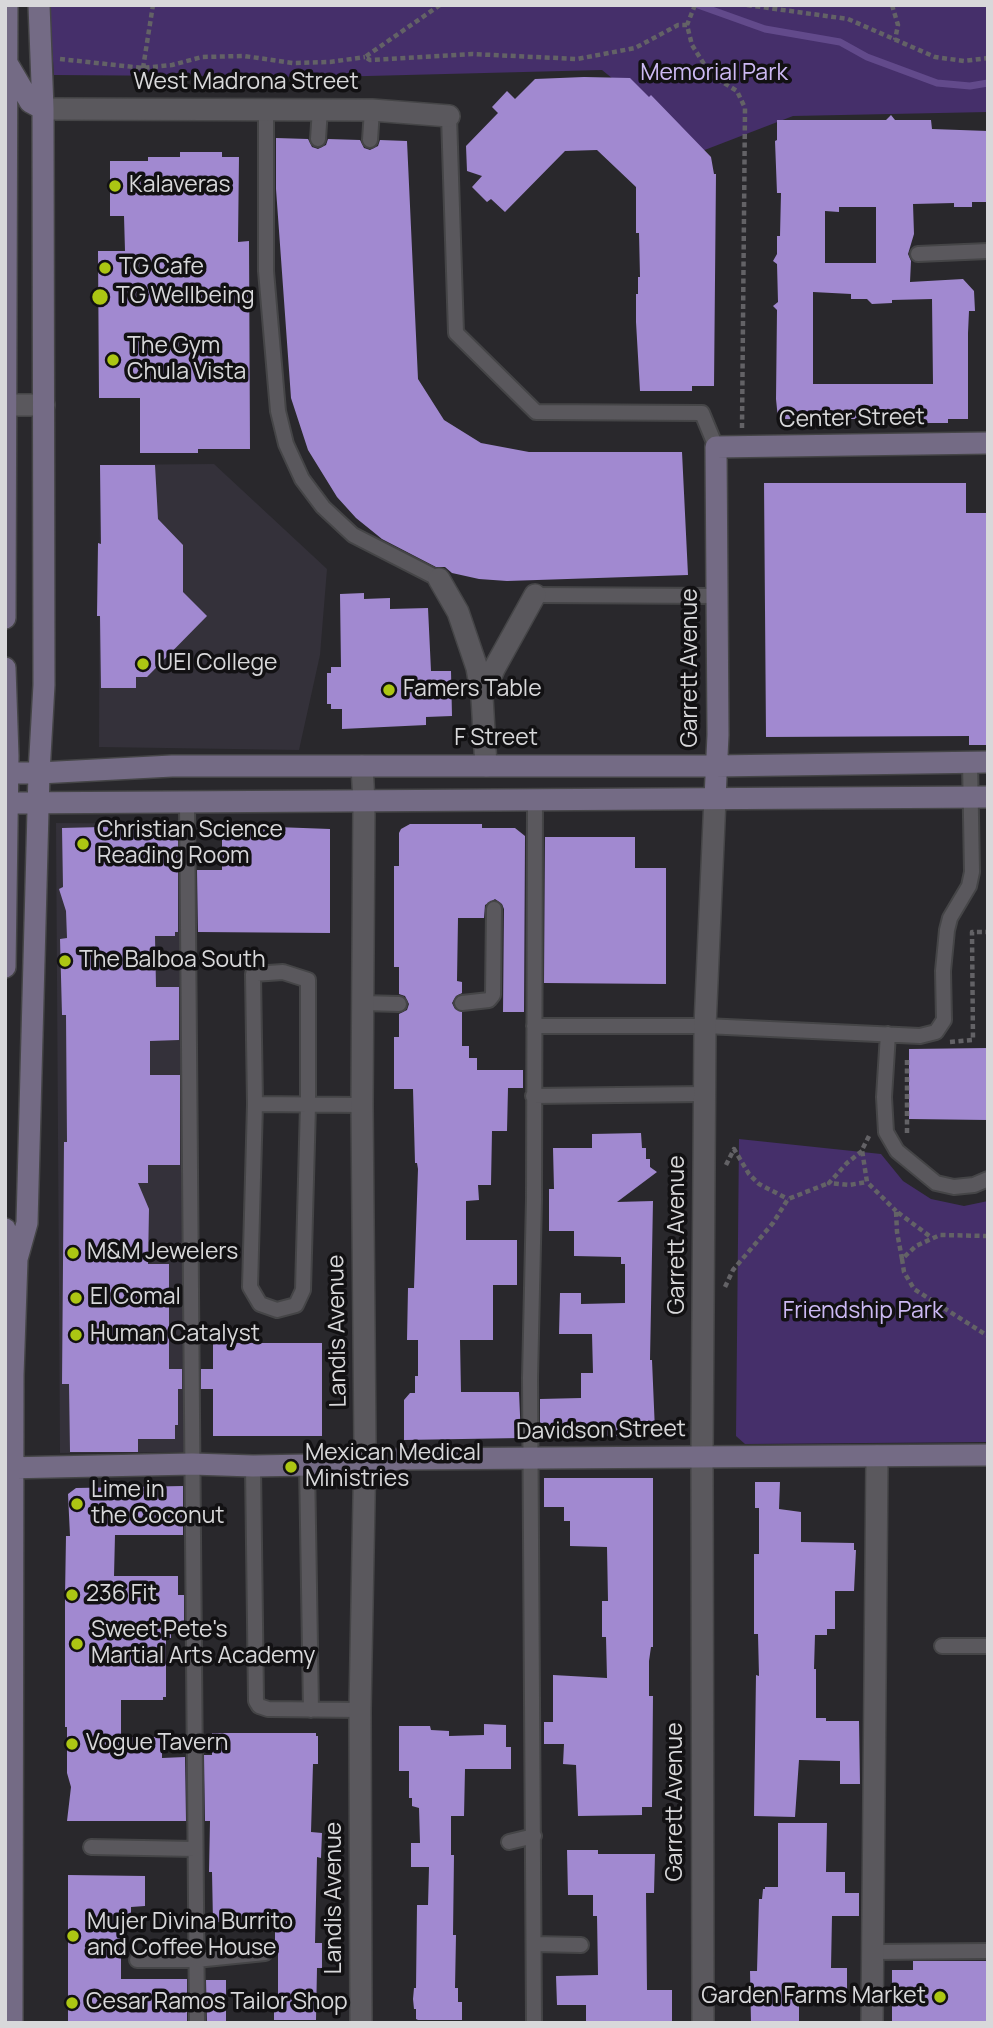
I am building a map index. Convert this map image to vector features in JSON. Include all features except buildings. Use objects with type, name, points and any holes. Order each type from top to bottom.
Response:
[{"type":"main road","points":[[5,618],[7,5]]},
{"type":"main road","points":[[12,2023],[8,1731],[9,1468],[17,1259],[27,1223],[44,685],[43,59],[40,5]]},
{"type":"main road","points":[[8,64],[30,102],[43,109]]},
{"type":"main road","name":"Center Street","points":[[716,447],[988,443]]},
{"type":"main road","name":"Garrett Avenue","points":[[715,798],[716,447]]},
{"type":"main road","points":[[5,668],[5,967]]},
{"type":"main road","name":"F Street","points":[[7,773],[172,766],[716,766],[979,762]]},
{"type":"main road","points":[[7,803],[980,797]]},
{"type":"main road","points":[[5,1229],[17,1259]]},
{"type":"main road","name":"Davidson Street","points":[[9,1468],[365,1464],[399,1459],[988,1455]]},
{"type":"street","name":"West Madrona Street","points":[[43,109],[266,108],[372,110],[449,116]]},
{"type":"street","points":[[6,405],[44,405]]},
{"type":"street","points":[[439,579],[458,612],[477,668],[482,697],[486,766]]},
{"type":"street","points":[[482,697],[494,669],[535,595]]},
{"type":"street","name":"Landis Avenue","points":[[361,2023],[360,1710],[365,1464],[362,766]]},
{"type":"street","name":"Garrett Avenue","points":[[703,2023],[704,1094],[715,798]]},
{"type":"street","points":[[872,2023],[877,1456]]},
{"type":"lane","points":[[266,108],[266,271],[278,411],[286,444],[302,479],[323,507],[354,535],[439,579]]},
{"type":"lane","points":[[318,139],[320,109]]},
{"type":"lane","points":[[370,140],[372,110]]},
{"type":"lane","points":[[449,116],[456,333],[536,412],[702,413],[716,447]]},
{"type":"lane","points":[[918,254],[988,251]]},
{"type":"lane","points":[[535,595],[717,596]]},
{"type":"lane","points":[[534,1026],[705,1026],[932,1034],[940,1028],[944,1020],[943,971],[947,930],[950,918],[969,886],[972,872],[980,797],[979,762]]},
{"type":"lane","points":[[534,2023],[530,1459],[535,800]]},
{"type":"lane","points":[[187,803],[197,2023]]},
{"type":"lane","points":[[462,1003],[489,1000],[493,995],[494,909]]},
{"type":"lane","points":[[283,972],[308,980],[308,1105],[303,1290],[296,1305],[277,1310],[260,1304],[250,1287],[255,1104],[253,974],[283,972]]},
{"type":"lane","points":[[362,1003],[399,1004]]},
{"type":"lane","points":[[888,1034],[884,1097],[886,1132],[897,1152],[936,1183],[954,1187],[974,1185],[988,1179]]},
{"type":"lane","points":[[533,1096],[704,1094]]},
{"type":"lane","points":[[255,1104],[362,1105]]},
{"type":"lane","points":[[307,1464],[311,1710]]},
{"type":"lane","points":[[253,1466],[256,1701],[259,1706],[268,1709],[360,1710]]},
{"type":"lane","points":[[942,1646],[988,1646]]},
{"type":"lane","points":[[509,1842],[534,1836]]},
{"type":"lane","points":[[91,1847],[195,1849]]},
{"type":"lane","points":[[534,1944],[581,1945]]},
{"type":"lane","points":[[873,1952],[988,1951]]},
{"type":"lane","points":[[137,1960],[196,1960],[265,1953]]},
{"type":"path","points":[[143,68],[153,5]]},
{"type":"path","points":[[43,59],[81,60],[143,68],[172,65],[202,57],[244,56],[293,63],[330,62],[365,57],[440,5]]},
{"type":"path","points":[[695,5],[687,25],[692,45],[711,75],[737,91],[745,108],[743,446]]},
{"type":"path","points":[[892,5],[898,25],[895,40]]},
{"type":"path","points":[[749,6],[838,16],[865,25],[928,54],[949,60],[988,58]]},
{"type":"path","points":[[365,57],[370,60],[472,54],[577,59],[635,48],[678,25],[687,25]]},
{"type":"path","points":[[949,1042],[973,1040],[972,932],[988,932]]},
{"type":"path","points":[[907,1047],[907,1132],[914,1144]]},
{"type":"path","points":[[722,1293],[733,1270],[773,1223],[788,1199],[829,1183],[862,1150],[869,1136],[886,1132]]},
{"type":"path","points":[[722,1171],[734,1149],[749,1174],[759,1184],[788,1199]]},
{"type":"path","points":[[862,1150],[867,1182],[896,1212],[932,1238]]},
{"type":"path","points":[[829,1183],[849,1185],[867,1182]]},
{"type":"path","points":[[896,1212],[904,1272],[915,1289],[988,1336]]},
{"type":"path","points":[[902,1259],[916,1245],[940,1235],[988,1236]]},
{"type":"shaded area","points":[[214,464],[327,569],[320,655],[299,750],[99,747],[100,465]]},
{"type":"shaded area","points":[[56,823],[184,824],[184,1452],[60,1453]]},
{"type":"green space","name":"Memorial Park","points":[[49,5],[988,5],[988,112],[793,116],[702,151],[602,70],[329,77],[54,75]]},
{"type":"green space","name":"Friendship Park","points":[[739,1139],[881,1154],[903,1181],[931,1199],[964,1206],[988,1201],[988,1442],[745,1444],[736,1436]]},
{"type":"waterway","points":[[698,5],[765,29],[840,42],[867,57],[937,83],[970,86],[988,83]]},
{"type":"place","name":"Kalaveras","points":[[115,186]]},
{"type":"place","name":"TG Cafe","points":[[105,268]]},
{"type":"place","name":"TG Wellbeing","points":[[100,297]]},
{"type":"place","name":"The Gym Chula Vista","points":[[113,360]]},
{"type":"place","name":"UEI College","points":[[143,664]]},
{"type":"place","name":"Famers Table","points":[[389,690]]},
{"type":"place","name":"Christian Science Reading Room","points":[[83,844]]},
{"type":"place","name":"The Balboa South","points":[[65,961]]},
{"type":"place","name":"M&M Jewelers","points":[[73,1253]]},
{"type":"place","name":"El Comal","points":[[76,1298]]},
{"type":"place","name":"Human Catalyst","points":[[76,1335]]},
{"type":"place","name":"Mexican Medical Ministries","points":[[291,1467]]},
{"type":"place","name":"Lime in the Coconut","points":[[77,1504]]},
{"type":"place","name":"236 Fit","points":[[72,1595]]},
{"type":"place","name":"Sweet Pete's Martial Arts Academy","points":[[77,1644]]},
{"type":"place","name":"Vogue Tavern","points":[[72,1744]]},
{"type":"place","name":"Mujer Divina Burrito and Coffee House","points":[[73,1936]]},
{"type":"place","name":"Garden Farms Market","points":[[940,1997]]},
{"type":"place","name":"Cesar Ramos Tailor Shop","points":[[72,2003]]}]
